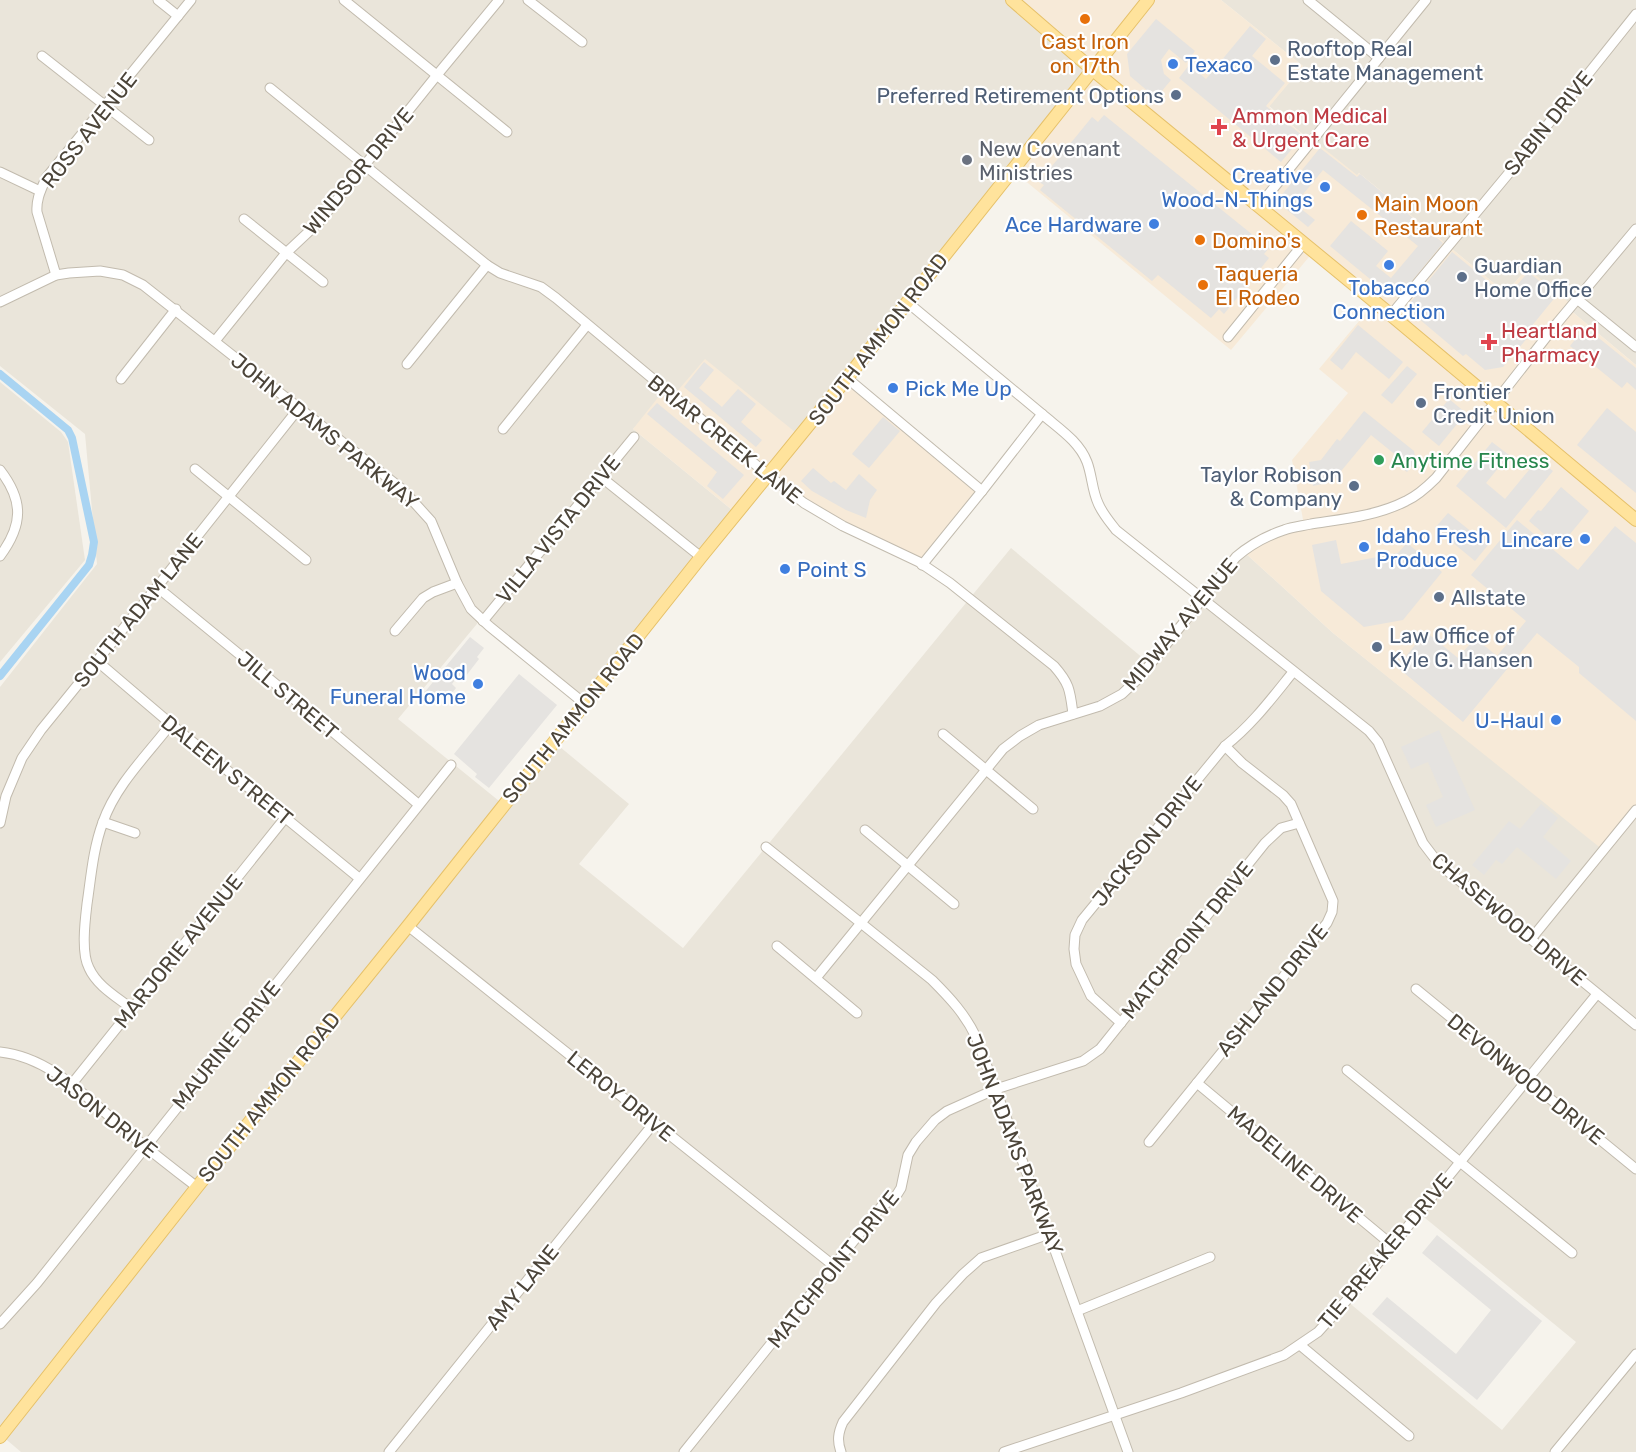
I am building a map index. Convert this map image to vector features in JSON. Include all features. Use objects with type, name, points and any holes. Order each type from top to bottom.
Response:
[{"type":"main road","points":[[1012,0],[1092,70],[1304,243],[1636,520]]},
{"type":"main road","name":"SOUTH AMMON ROAD","points":[[0,1437],[197,1187],[1148,0]]},
{"type":"street","points":[[158,0],[178,16]]},
{"type":"street","name":"ROSS AVENUE","points":[[56,275],[37,212],[36,202],[46,178],[191,0]]},
{"type":"street","points":[[344,0],[507,132]]},
{"type":"street","name":"WINDSOR DRIVE","points":[[215,341],[286,253],[320,222],[499,0]]},
{"type":"street","points":[[528,0],[582,42]]},
{"type":"street","points":[[1308,0],[1379,58]]},
{"type":"street","points":[[1259,206],[1426,0]]},
{"type":"street","name":"SABIN DRIVE","points":[[1391,315],[1636,15]]},
{"type":"street","points":[[42,56],[148,140]]},
{"type":"street","name":"BRIAR CREEK LANE","points":[[270,88],[487,265],[500,273],[541,287],[556,298],[768,476],[804,503],[843,526],[922,565],[950,583],[1054,666],[1066,680],[1071,692],[1073,714]]},
{"type":"street","points":[[0,172],[40,191]]},
{"type":"street","points":[[244,219],[323,282]]},
{"type":"street","name":"MIDWAY AVENUE","points":[[816,978],[1003,749],[1020,735],[1039,724],[1100,706],[1122,694],[1140,677],[1236,557],[1262,538],[1286,529],[1376,513],[1408,501],[1436,478],[1636,229]]},
{"type":"street","points":[[1228,337],[1304,243]]},
{"type":"street","points":[[407,364],[487,265]]},
{"type":"street","name":"JOHN ADAMS PARKWAY","points":[[0,302],[56,275],[69,273],[100,271],[123,275],[143,285],[402,489],[431,521],[457,583],[471,609],[585,704]]},
{"type":"street","points":[[1577,300],[1636,347]]},
{"type":"street","name":"CHASEWOOD DRIVE","points":[[907,302],[1071,438],[1087,461],[1097,501],[1104,516],[1116,530],[1369,731],[1378,742],[1423,843],[1435,859],[1636,1025]]},
{"type":"street","points":[[121,378],[176,309]]},
{"type":"street","points":[[503,429],[587,325]]},
{"type":"street","points":[[847,378],[981,491]]},
{"type":"street","name":"SOUTH ADAM LANE","points":[[0,824],[6,796],[22,758],[40,730],[299,408]]},
{"type":"street","points":[[922,565],[1042,414]]},
{"type":"street","name":"VILLA VISTA DRIVE","points":[[483,621],[634,437]]},
{"type":"street","points":[[195,469],[306,560]]},
{"type":"street","points":[[0,470],[14,491],[17,515],[16,528],[11,541],[0,556]]},
{"type":"street","points":[[602,477],[701,557]]},
{"type":"street","points":[[395,631],[423,598],[457,583]]},
{"type":"street","name":"JILL STREET","points":[[157,587],[418,804]]},
{"type":"street","name":"DALEEN STREET","points":[[97,661],[359,878]]},
{"type":"street","name":"JACKSON DRIVE","points":[[1121,1023],[1091,996],[1076,964],[1075,935],[1082,920],[1225,746],[1254,720],[1293,672]]},
{"type":"street","points":[[132,1009],[94,978],[85,954],[86,914],[94,855],[103,822],[112,802],[171,724]]},
{"type":"street","points":[[943,734],[1033,809]]},
{"type":"street","name":"ASHLAND DRIVE","points":[[1149,1142],[1327,923],[1332,912],[1334,901],[1291,804],[1225,746]]},
{"type":"street","name":"MAURINE DRIVE","points":[[0,1324],[37,1282],[451,765]]},
{"type":"street","points":[[1531,939],[1636,810]]},
{"type":"street","name":"MARJORIE AVENUE","points":[[71,1085],[285,818]]},
{"type":"street","points":[[103,822],[135,833]]},
{"type":"street","name":"MATCHPOINT DRIVE","points":[[684,1452],[881,1207],[896,1196],[901,1188],[908,1155],[925,1131],[947,1110],[996,1089],[1083,1060],[1100,1049],[1265,843],[1281,828],[1299,823]]},
{"type":"street","points":[[865,830],[954,904]]},
{"type":"street","name":"JOHN ADAMS PARKWAY","points":[[766,847],[932,980],[950,997],[967,1019],[996,1089],[1128,1452]]},
{"type":"street","name":"LEROY DRIVE","points":[[408,926],[834,1266]]},
{"type":"street","points":[[777,946],[857,1013]]},
{"type":"street","name":"DEVONWOOD DRIVE","points":[[1416,989],[1636,1168]]},
{"type":"street","name":"TIE BREAKER DRIVE","points":[[1004,1452],[1115,1416],[1284,1355],[1318,1332],[1597,994]]},
{"type":"street","name":"JASON DRIVE","points":[[0,1052],[15,1054],[47,1067],[197,1187]]},
{"type":"street","points":[[1347,1070],[1572,1253]]},
{"type":"street","name":"MADELINE DRIVE","points":[[1197,1083],[1392,1245]]},
{"type":"street","name":"AMY LANE","points":[[389,1452],[654,1123]]},
{"type":"street","points":[[841,1452],[838,1439],[843,1422],[936,1303],[963,1274],[981,1258],[1049,1234]]},
{"type":"street","points":[[1077,1311],[1210,1257]]},
{"type":"street","points":[[1300,1345],[1409,1436]]},
{"type":"street","points":[[1555,1452],[1636,1354]]},
{"type":"shaded area","points":[[0,0],[1012,0],[1093,70],[800,437],[673,396],[633,429],[737,514],[585,704],[481,619],[398,719],[504,805],[554,742],[629,804],[579,864],[683,948],[1011,548],[1150,664],[1243,551],[1333,633],[1511,775],[1636,810],[1636,1452],[21,1452],[0,1436],[0,687],[97,564],[85,434],[0,366]],"holes":[[[1419,1213],[1576,1342],[1502,1430],[1347,1301]]]},
{"type":"shaded area","points":[[1012,0],[1221,0],[1303,66],[1269,107],[1357,175],[1359,173],[1506,293],[1527,268],[1572,305],[1569,309],[1636,365],[1636,810],[1603,850],[1333,633],[1243,551],[1304,525],[1292,460],[1348,393],[1319,369],[1375,302],[1314,251],[1231,350],[1012,170],[1092,70]]},
{"type":"shaded area","points":[[1221,0],[1636,0],[1636,365],[1569,309],[1527,268],[1506,293],[1359,173],[1357,176],[1269,106],[1303,66]]},
{"type":"shaded area","points":[[1156,19],[1195,51],[1186,63],[1169,49],[1161,60],[1164,74],[1171,80],[1156,98],[1130,76],[1127,54]]},
{"type":"shaded area","points":[[1250,26],[1266,39],[1252,56],[1285,83],[1266,106],[1303,136],[1281,162],[1179,78],[1189,65],[1206,79]]},
{"type":"shaded area","points":[[1104,115],[1269,248],[1264,254],[1269,258],[1224,314],[1219,309],[1211,318],[1158,275],[1152,281],[1040,190],[1044,185],[1039,182],[1092,117],[1098,122]]},
{"type":"shaded area","points":[[1320,148],[1357,177],[1360,174],[1443,243],[1402,293],[1396,289],[1387,293],[1330,246],[1351,221],[1388,251],[1376,266],[1391,278],[1418,246],[1323,170],[1295,204],[1315,220],[1308,227],[1281,205],[1280,197]]},
{"type":"shaded area","points":[[1452,252],[1507,297],[1528,272],[1557,295],[1526,333],[1529,336],[1503,367],[1485,370],[1466,354],[1463,356],[1412,313],[1411,302]]},
{"type":"shaded area","points":[[1358,325],[1403,362],[1389,379],[1356,352],[1342,370],[1330,360]]},
{"type":"shaded area","points":[[1585,327],[1636,368],[1636,390],[1627,382],[1622,388],[1570,346]]},
{"type":"shaded area","points":[[705,359],[800,436],[847,378],[987,492],[925,566],[843,526],[768,476],[737,514],[633,429],[664,390],[673,396]]},
{"type":"shaded area","points":[[704,362],[714,370],[699,388],[722,407],[738,389],[756,404],[741,422],[762,440],[756,447],[684,387]]},
{"type":"shaded area","points":[[1407,366],[1417,374],[1392,404],[1381,395]]},
{"type":"shaded area","points":[[0,382],[61,432],[68,442],[85,560],[0,662]]},
{"type":"shaded area","points":[[1449,399],[1466,413],[1439,446],[1422,432]]},
{"type":"shaded area","points":[[657,403],[744,475],[723,499],[707,486],[717,472],[647,414]]},
{"type":"shaded area","points":[[1607,408],[1636,432],[1636,493],[1577,445]]},
{"type":"shaded area","points":[[1364,411],[1414,451],[1416,461],[1407,472],[1393,461],[1397,456],[1371,435],[1332,482],[1313,486],[1309,462],[1321,460],[1337,439],[1340,441]]},
{"type":"shaded area","points":[[883,417],[900,431],[869,468],[852,454]]},
{"type":"shaded area","points":[[1492,442],[1509,455],[1486,483],[1505,499],[1538,459],[1553,471],[1506,528],[1456,486]]},
{"type":"shaded area","points":[[813,468],[831,483],[834,481],[846,490],[859,474],[877,490],[870,500],[866,518],[812,491],[801,481]]},
{"type":"shaded area","points":[[1561,487],[1589,511],[1565,540],[1556,533],[1550,539],[1529,521],[1538,510],[1541,511]]},
{"type":"shaded area","points":[[1448,513],[1488,545],[1475,561],[1435,528]]},
{"type":"shaded area","points":[[1517,520],[1578,570],[1615,526],[1636,543],[1636,721],[1579,673],[1579,667],[1537,633],[1463,722],[1397,667],[1426,632],[1458,658],[1475,638],[1497,656],[1526,621],[1471,575]]},
{"type":"shaded area","points":[[1336,540],[1341,564],[1398,553],[1407,543],[1442,572],[1403,620],[1364,627],[1321,591],[1312,545]]},
{"type":"shaded area","points":[[470,637],[484,648],[477,657],[479,659],[462,681],[457,677],[452,684],[456,688],[447,699],[442,694],[435,702],[424,693]]},
{"type":"shaded area","points":[[519,674],[557,705],[489,788],[475,777],[477,774],[454,754]]},
{"type":"shaded area","points":[[1439,730],[1475,810],[1436,827],[1426,805],[1443,797],[1428,762],[1411,769],[1401,747]]},
{"type":"shaded area","points":[[1541,804],[1558,818],[1543,837],[1571,861],[1556,879],[1517,847],[1502,864],[1496,860],[1484,875],[1472,865],[1509,821],[1520,829]]},
{"type":"shaded area","points":[[1437,1235],[1542,1321],[1477,1400],[1372,1314],[1387,1297],[1456,1354],[1491,1310],[1422,1253]]},
{"type":"waterway","points":[[0,374],[68,430],[72,438],[94,542],[89,565],[0,676]]},
{"type":"place","name":"Cast Iron on 17th","points":[[1085,19]]},
{"type":"place","name":"Rooftop Real Estate Management","points":[[1275,60]]},
{"type":"place","name":"Texaco","points":[[1173,64]]},
{"type":"place","name":"Preferred Retirement Options","points":[[1176,95]]},
{"type":"place","name":"Ammon Medical & Urgent Care","points":[[1219,127]]},
{"type":"place","name":"New Covenant Ministries","points":[[967,160]]},
{"type":"place","name":"Creative Wood-N-Things","points":[[1325,187]]},
{"type":"place","name":"Main Moon Restaurant","points":[[1362,215]]},
{"type":"place","name":"Ace Hardware","points":[[1154,224]]},
{"type":"place","name":"Domino's","points":[[1200,240]]},
{"type":"place","name":"Tobacco Connection","points":[[1389,265]]},
{"type":"place","name":"Guardian Home Office","points":[[1462,277]]},
{"type":"place","name":"Taqueria El Rodeo","points":[[1203,285]]},
{"type":"place","name":"Heartland Pharmacy","points":[[1489,342]]},
{"type":"place","name":"Pick Me Up","points":[[893,388]]},
{"type":"place","name":"Frontier Credit Union","points":[[1421,403]]},
{"type":"place","name":"Anytime Fitness","points":[[1379,460]]},
{"type":"place","name":"Taylor Robison & Company","points":[[1354,486]]},
{"type":"place","name":"Lincare","points":[[1585,539]]},
{"type":"place","name":"Idaho Fresh Produce","points":[[1364,547]]},
{"type":"place","name":"Point S","points":[[785,569]]},
{"type":"place","name":"Allstate","points":[[1439,597]]},
{"type":"place","name":"Law Office of Kyle G. Hansen","points":[[1377,647]]},
{"type":"place","name":"Wood Funeral Home","points":[[478,684]]},
{"type":"place","name":"U-Haul","points":[[1556,720]]}]
